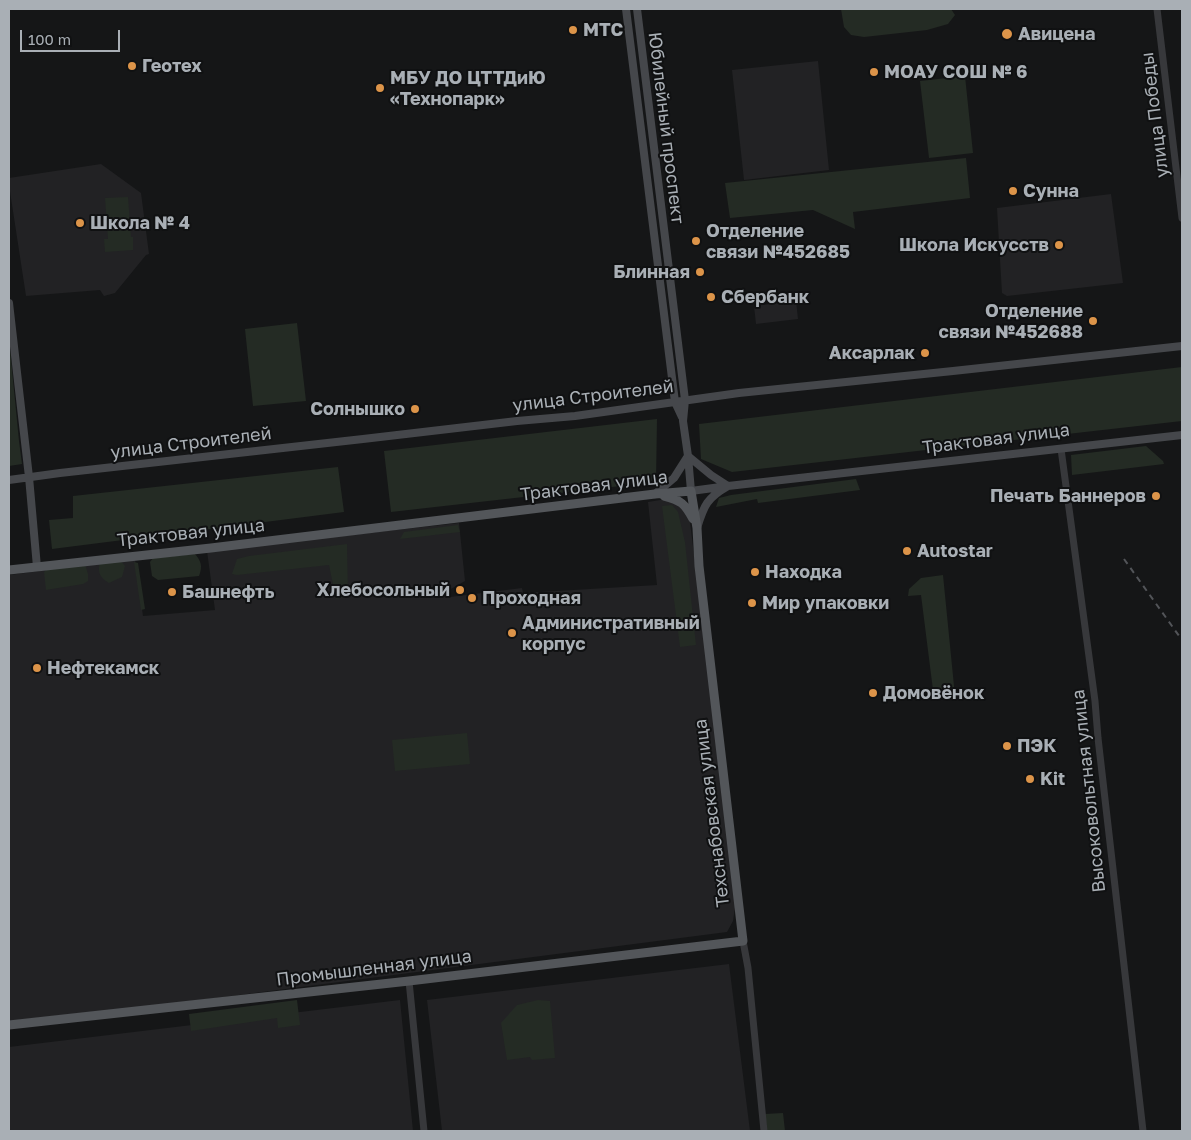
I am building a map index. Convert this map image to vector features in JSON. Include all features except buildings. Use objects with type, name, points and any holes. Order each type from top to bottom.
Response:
[{"type":"main road","points":[[626,9],[675,402],[683,421],[692,491]]},
{"type":"main road","name":"Юбилейный проспект","points":[[636,9],[685,400],[683,421]]},
{"type":"main road","points":[[9,302],[38,566]]},
{"type":"main road","name":"улица Строителей","points":[[9,480],[517,421],[575,416],[739,393],[1182,346]]},
{"type":"main road","name":"Трактовая улица","points":[[9,570],[1182,434]]},
{"type":"main road","points":[[688,456],[728,486],[716,493],[708,502],[702,512],[697,528]]},
{"type":"main road","points":[[655,494],[674,478],[688,456]]},
{"type":"main road","name":"Техснабовская улица","points":[[692,491],[743,942]]},
{"type":"main road","points":[[655,494],[675,498],[682,502],[688,509],[697,528]]},
{"type":"main road","name":"Промышленная улица","points":[[9,1026],[743,942]]},
{"type":"street","name":"улица Победы","points":[[1158,9],[1182,218]]},
{"type":"street","name":"Высоковольтная улица","points":[[1061,449],[1095,701],[1142,1131]]},
{"type":"street","name":"Техснабовская улица","points":[[743,942],[748,968],[764,1131]]},
{"type":"street","points":[[409,981],[424,1131]]},
{"type":"shaded area","points":[[841,9],[951,9],[955,15],[948,24],[927,30],[864,37],[851,35],[844,27]]},
{"type":"shaded area","points":[[818,61],[829,170],[744,180],[732,70]]},
{"type":"shaded area","points":[[965,76],[973,153],[929,158],[920,81]]},
{"type":"shaded area","points":[[966,158],[970,198],[853,212],[855,229],[813,210],[730,218],[725,183]]},
{"type":"shaded area","name":"Школа № 4","points":[[101,164],[141,193],[149,254],[146,255],[115,293],[104,296],[100,290],[26,296],[9,178]]},
{"type":"shaded area","name":"Школа Искусств","points":[[1111,194],[1123,283],[1007,296],[1002,293],[997,208]]},
{"type":"shaded area","points":[[128,197],[133,250],[105,252],[104,239],[108,239],[105,198]]},
{"type":"shaded area","points":[[796,301],[798,319],[756,324],[754,306]]},
{"type":"shaded area","points":[[297,323],[306,401],[253,406],[245,329]]},
{"type":"shaded area","points":[[9,339],[22,464],[9,466]]},
{"type":"shaded area","points":[[1182,367],[1182,421],[732,472],[701,459],[699,424]]},
{"type":"shaded area","points":[[657,419],[656,482],[391,512],[384,451]]},
{"type":"shaded area","points":[[1146,446],[1164,464],[1072,475],[1071,455]]},
{"type":"shaded area","points":[[338,467],[344,512],[52,549],[49,520],[73,518],[73,496]]},
{"type":"shaded area","points":[[856,479],[860,490],[758,503],[757,499],[716,507],[719,498],[731,495]]},
{"type":"shaded area","points":[[666,499],[674,500],[686,511],[690,522],[736,901],[733,921],[727,932],[177,1003],[9,1021],[9,575],[135,559],[143,616],[215,610],[207,551],[459,523],[465,581],[449,590],[450,597],[522,588],[523,593],[657,585],[648,502]]},
{"type":"shaded area","points":[[672,505],[678,512],[685,542],[696,645],[680,647],[662,506]]},
{"type":"shaded area","points":[[458,525],[460,532],[400,539],[404,532]]},
{"type":"shaded area","points":[[347,544],[348,596],[336,599],[329,565],[232,574],[237,559]]},
{"type":"shaded area","points":[[195,554],[201,564],[199,576],[158,580],[152,576],[150,562],[153,558]]},
{"type":"shaded area","points":[[120,560],[125,566],[122,577],[109,583],[103,579],[99,569],[100,562]]},
{"type":"shaded area","points":[[134,562],[138,563],[145,609],[141,610]]},
{"type":"shaded area","points":[[85,564],[88,581],[83,584],[46,590],[44,572],[47,569]]},
{"type":"shaded area","points":[[943,575],[955,696],[934,698],[921,595],[908,596],[909,589],[921,578]]},
{"type":"shaded area","points":[[467,733],[470,764],[395,771],[392,740]]},
{"type":"shaded area","points":[[729,964],[750,1131],[442,1131],[427,1000]]},
{"type":"shaded area","points":[[297,1000],[300,1025],[278,1028],[277,1018],[191,1031],[189,1014]]},
{"type":"shaded area","points":[[400,1000],[413,1131],[9,1131],[9,1047]]},
{"type":"shaded area","points":[[538,1000],[550,1001],[555,1058],[532,1060],[530,1057],[507,1060],[501,1023],[517,1005]]},
{"type":"shaded area","points":[[783,1113],[785,1131],[767,1131],[765,1114]]},
{"type":"railway","points":[[1124,559],[1182,640]]},
{"type":"place","name":"МТС","points":[[573,30]]},
{"type":"place","name":"Авицена","points":[[1007,34]]},
{"type":"place","name":"Геотех","points":[[132,66]]},
{"type":"place","name":"МОАУ СОШ № 6","points":[[874,72]]},
{"type":"place","name":"МБУ ДО ЦТТДиЮ «Технопарк»","points":[[380,88]]},
{"type":"place","name":"Сунна","points":[[1013,191]]},
{"type":"place","name":"Школа № 4","points":[[80,223]]},
{"type":"place","name":"Отделение связи №452685","points":[[696,241]]},
{"type":"place","name":"Школа Искусств","points":[[1059,245]]},
{"type":"place","name":"Блинная","points":[[700,272]]},
{"type":"place","name":"Сбербанк","points":[[711,297]]},
{"type":"place","name":"Отделение связи №452688","points":[[1093,321]]},
{"type":"place","name":"Аксарлак","points":[[925,353]]},
{"type":"place","name":"Солнышко","points":[[415,409]]},
{"type":"place","name":"Печать Баннеров","points":[[1156,496]]},
{"type":"place","name":"Autostar","points":[[907,551]]},
{"type":"place","name":"Находка","points":[[755,572]]},
{"type":"place","name":"Хлебосольный","points":[[460,590]]},
{"type":"place","name":"Башнефть","points":[[172,592]]},
{"type":"place","name":"Проходная","points":[[472,598]]},
{"type":"place","name":"Мир упаковки","points":[[752,603]]},
{"type":"place","name":"Административный корпус","points":[[512,633]]},
{"type":"place","name":"Нефтекамск","points":[[37,668]]},
{"type":"place","name":"Домовёнок","points":[[873,693]]},
{"type":"place","name":"ПЭК","points":[[1007,746]]},
{"type":"place","name":"Kit","points":[[1030,779]]}]
